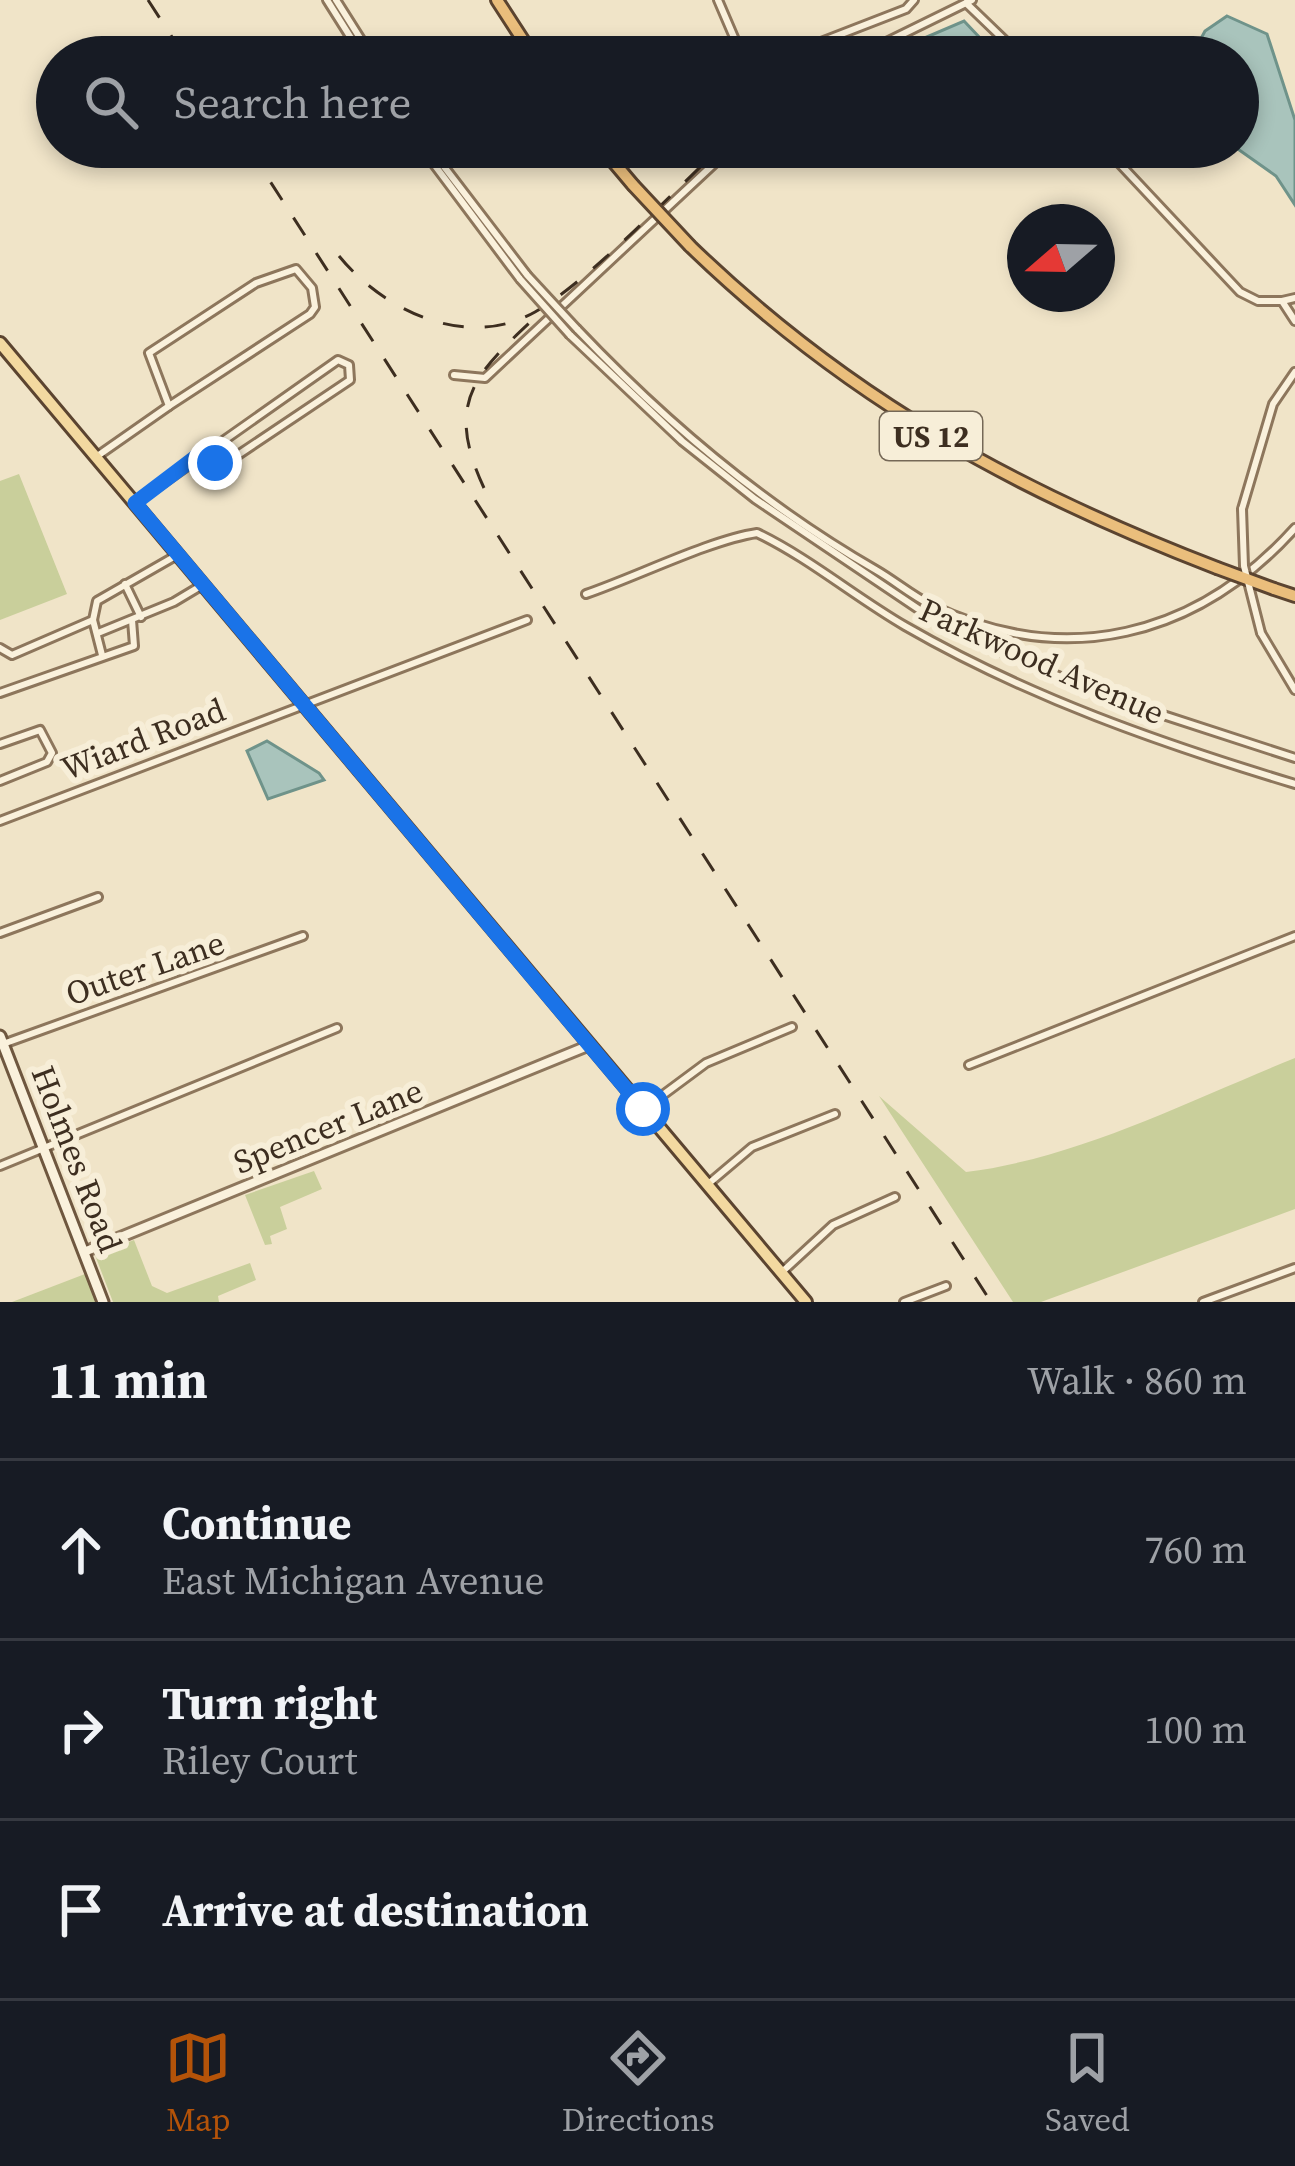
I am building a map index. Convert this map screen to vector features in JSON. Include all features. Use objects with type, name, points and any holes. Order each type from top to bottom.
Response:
[{"type":"highway","points":[[497,0],[520,36]]},
{"type":"highway","name":"US 12","points":[[619,168],[690,246],[803,346],[935,438],[1047,499],[1295,596]]},
{"type":"main road","points":[[0,343],[806,1302]]},
{"type":"main road","name":"Holmes Road","points":[[2,1040],[103,1302]]},
{"type":"street","points":[[327,0],[353,36]]},
{"type":"street","points":[[336,0],[356,36]]},
{"type":"street","points":[[718,0],[733,36]]},
{"type":"street","points":[[836,36],[906,9],[914,0]]},
{"type":"street","points":[[898,36],[969,1],[1002,36]]},
{"type":"street","points":[[441,168],[524,277],[573,332],[682,441],[754,499],[952,631],[1111,698],[1295,758]]},
{"type":"street","points":[[454,375],[485,378],[709,168]]},
{"type":"street","points":[[1124,168],[1240,292],[1258,301],[1295,298]]},
{"type":"street","points":[[96,457],[310,314],[316,301],[300,271],[256,283],[148,353],[169,406]]},
{"type":"street","points":[[1282,301],[1295,321]]},
{"type":"street","points":[[573,332],[696,445],[844,554],[931,605],[1004,631],[1077,639],[1145,628],[1229,591],[1295,528]]},
{"type":"street","points":[[135,503],[205,450],[338,360],[349,365],[350,380],[223,465],[205,450]]},
{"type":"street","points":[[1295,372],[1273,404],[1242,509],[1244,566],[1261,633],[1295,690]]},
{"type":"street","name":"Parkwood Avenue","points":[[586,594],[710,550],[730,537],[758,532],[902,625],[1018,684],[1107,723],[1295,784]]},
{"type":"street","points":[[102,655],[93,620],[97,601],[179,554]]},
{"type":"street","points":[[0,693],[134,646],[136,618],[125,584]]},
{"type":"street","points":[[98,633],[204,584]]},
{"type":"street","points":[[0,648],[12,656],[93,620]]},
{"type":"street","name":"Wiard Road","points":[[0,821],[526,620]]},
{"type":"street","points":[[0,743],[35,730],[44,732],[52,753],[47,763],[0,781]]},
{"type":"street","points":[[0,933],[98,897]]},
{"type":"street","name":"Outer Lane","points":[[2,1040],[303,936]]},
{"type":"street","points":[[969,1065],[1295,936]]},
{"type":"street","points":[[643,1109],[706,1063],[792,1027]]},
{"type":"street","points":[[0,1166],[42,1144],[338,1028]]},
{"type":"street","name":"Spencer Lane","points":[[84,1252],[590,1046]]},
{"type":"street","points":[[707,1185],[752,1147],[835,1114]]},
{"type":"street","points":[[782,1273],[833,1225],[895,1197]]},
{"type":"street","points":[[1203,1302],[1295,1268]]},
{"type":"street","points":[[904,1302],[946,1286]]},
{"type":"green space","points":[[19,474],[67,594],[0,620],[0,481]]},
{"type":"green space","points":[[1295,1058],[1295,1209],[1041,1302],[1013,1302],[879,1096],[966,1172],[1092,1141]]},
{"type":"green space","points":[[314,1171],[322,1189],[280,1207],[287,1229],[270,1236],[272,1244],[265,1245],[245,1195]]},
{"type":"green space","points":[[134,1240],[152,1286],[167,1293],[250,1263],[256,1280],[218,1296],[219,1302],[113,1302],[95,1255]]},
{"type":"green space","points":[[85,1274],[96,1302],[12,1302]]},
{"type":"water","points":[[1227,16],[1267,34],[1295,120],[1295,205],[1276,176],[1259,164],[1259,36],[1202,36]]},
{"type":"water","points":[[964,21],[978,36],[929,36]]},
{"type":"water","points":[[267,741],[324,780],[268,799],[247,751]]},
{"type":"railway","points":[[148,0],[171,36]]},
{"type":"railway","points":[[262,168],[991,1302]]},
{"type":"railway","points":[[339,256],[378,293],[428,319],[454,326],[509,323],[535,312],[581,279],[699,168]]},
{"type":"railway","points":[[484,488],[467,432],[473,390],[499,353],[540,313]]},
{"type":"route","points":[[215,463],[205,450],[135,503],[643,1109]]}]
